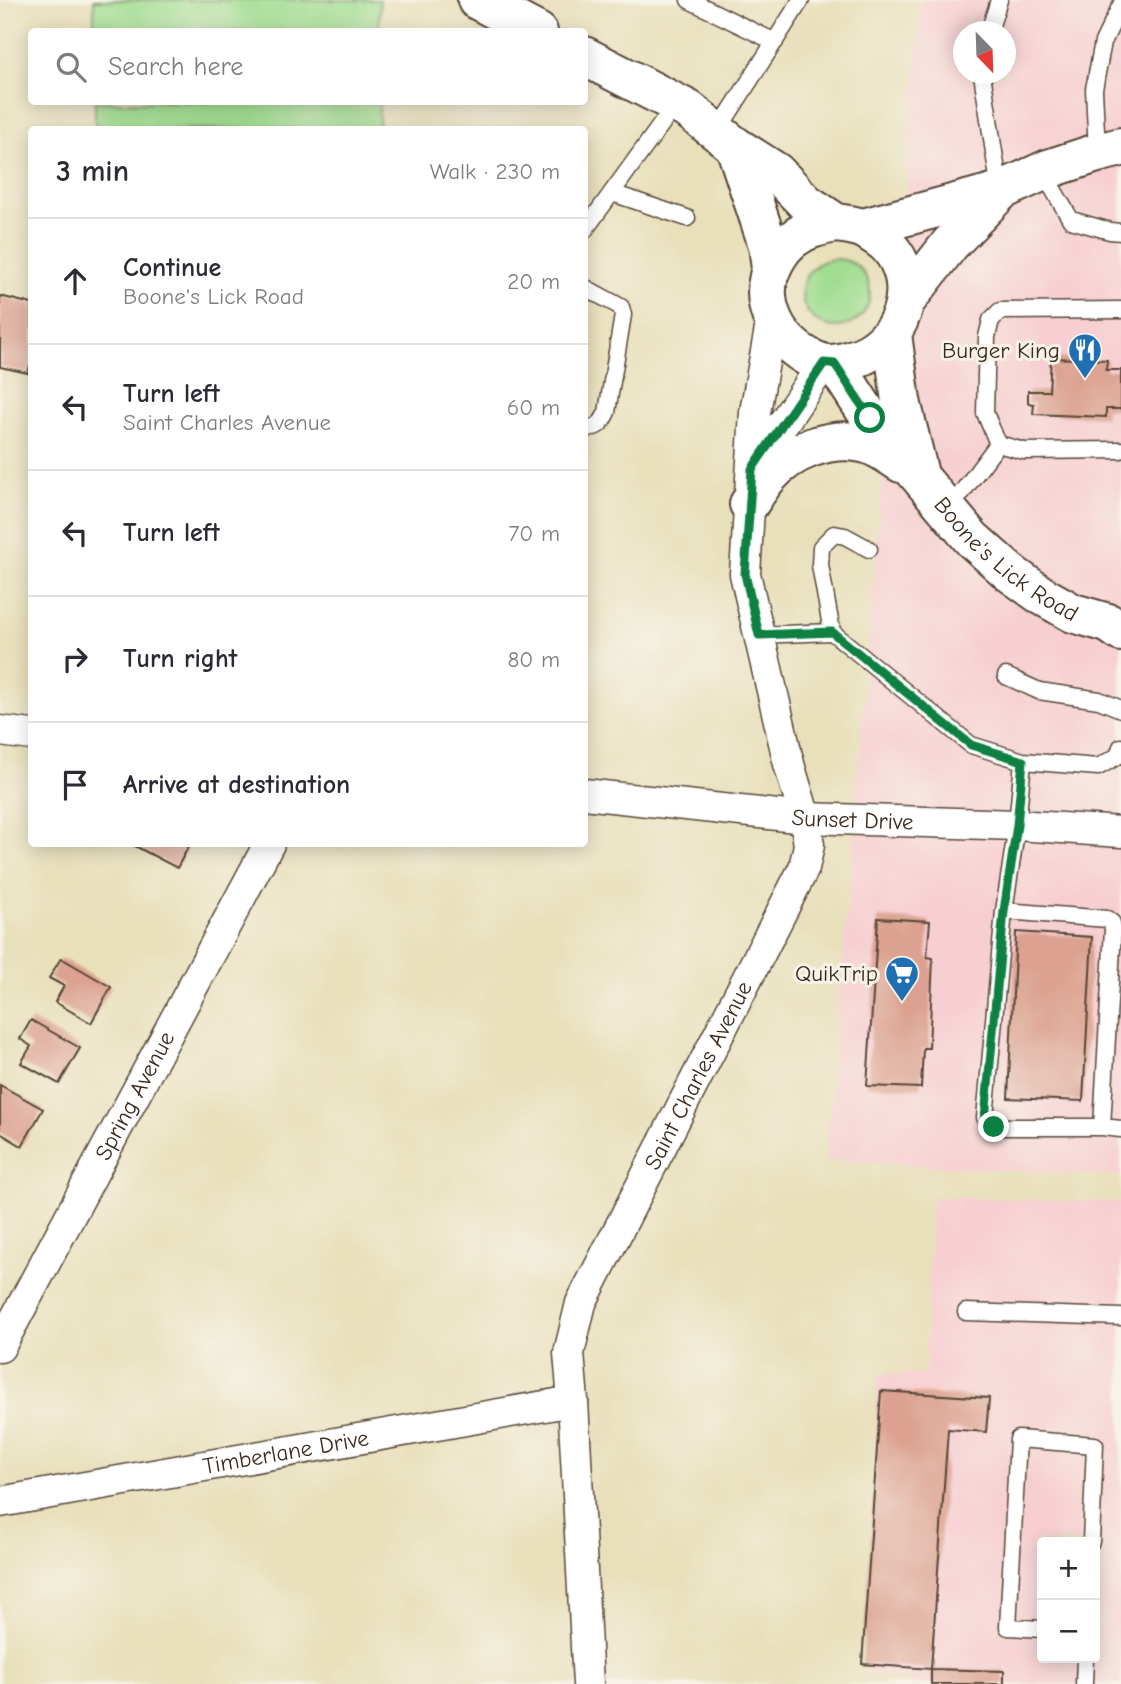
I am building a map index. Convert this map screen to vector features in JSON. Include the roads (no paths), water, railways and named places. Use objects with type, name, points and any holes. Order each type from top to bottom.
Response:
[{"type":"street","points":[[477,0],[530,28]]},
{"type":"street","points":[[588,58],[689,110],[726,139],[776,172],[806,203],[850,226],[875,235],[890,248],[900,264],[905,283],[898,318]]},
{"type":"street","points":[[726,139],[768,244],[771,269]]},
{"type":"street","points":[[1000,191],[950,244],[880,347],[864,356],[829,363],[793,347],[780,333],[767,302],[767,285],[779,254],[794,237],[814,227],[850,226],[905,218],[1000,191],[1043,172],[1109,150]]},
{"type":"street","name":"Saint Charles Avenue","points":[[588,1684],[569,1353],[581,1303],[804,867],[809,845],[805,818],[789,764],[745,574],[755,412],[772,318]]},
{"type":"street","name":"Boone's Lick Road","points":[[898,318],[901,401],[920,476]]},
{"type":"street","points":[[751,486],[829,363]]},
{"type":"street","name":"Boone's Lick Road","points":[[829,363],[870,418],[972,539],[1009,572],[1041,595],[1073,613],[1117,625]]},
{"type":"street","points":[[751,486],[788,460],[815,446],[840,441],[864,443],[889,454],[920,476]]},
{"type":"street","points":[[0,732],[28,735]]},
{"type":"street","name":"Sunset Drive","points":[[588,794],[805,818],[1017,825],[1121,832]]},
{"type":"street","name":"Spring Avenue","points":[[0,1347],[267,847]]},
{"type":"street","name":"Timberlane Drive","points":[[0,1502],[573,1401]]},
{"type":"lane","points":[[689,0],[775,42]]},
{"type":"lane","points":[[726,139],[775,42],[801,0]]},
{"type":"lane","points":[[992,21],[999,0]]},
{"type":"lane","points":[[1109,150],[1094,89],[1103,42],[1121,5]]},
{"type":"lane","points":[[984,84],[1000,191]]},
{"type":"lane","points":[[588,226],[676,104]]},
{"type":"lane","points":[[1043,172],[1071,220],[1121,232]]},
{"type":"lane","points":[[612,193],[687,218]]},
{"type":"lane","points":[[588,289],[621,307],[622,315],[607,412],[603,422],[593,429],[588,428]]},
{"type":"lane","points":[[998,444],[985,413],[987,337],[991,320],[1000,310],[1121,310]]},
{"type":"lane","points":[[998,444],[1024,451],[1121,450]]},
{"type":"lane","points":[[948,511],[998,444]]},
{"type":"lane","points":[[869,549],[845,536],[834,534],[821,547],[820,565],[832,632],[971,745],[1023,761],[1098,767],[1118,756],[1121,747]]},
{"type":"lane","points":[[759,635],[832,632]]},
{"type":"lane","points":[[1006,676],[1039,691],[1098,700],[1121,709]]},
{"type":"lane","points":[[1023,761],[1004,911],[985,1118],[988,1124],[994,1127],[1121,1129]]},
{"type":"lane","points":[[1004,911],[1107,919],[1112,923],[1102,1127]]},
{"type":"lane","points":[[966,1312],[1121,1317]]},
{"type":"lane","points":[[1037,1629],[1008,1626],[1018,1439],[1095,1445],[1091,1537]]},
{"type":"lane","points":[[1084,1684],[1085,1663]]},
{"type":"place","name":"Burger King","points":[[1085,380]]},
{"type":"place","name":"QuikTrip","points":[[902,1003]]}]
